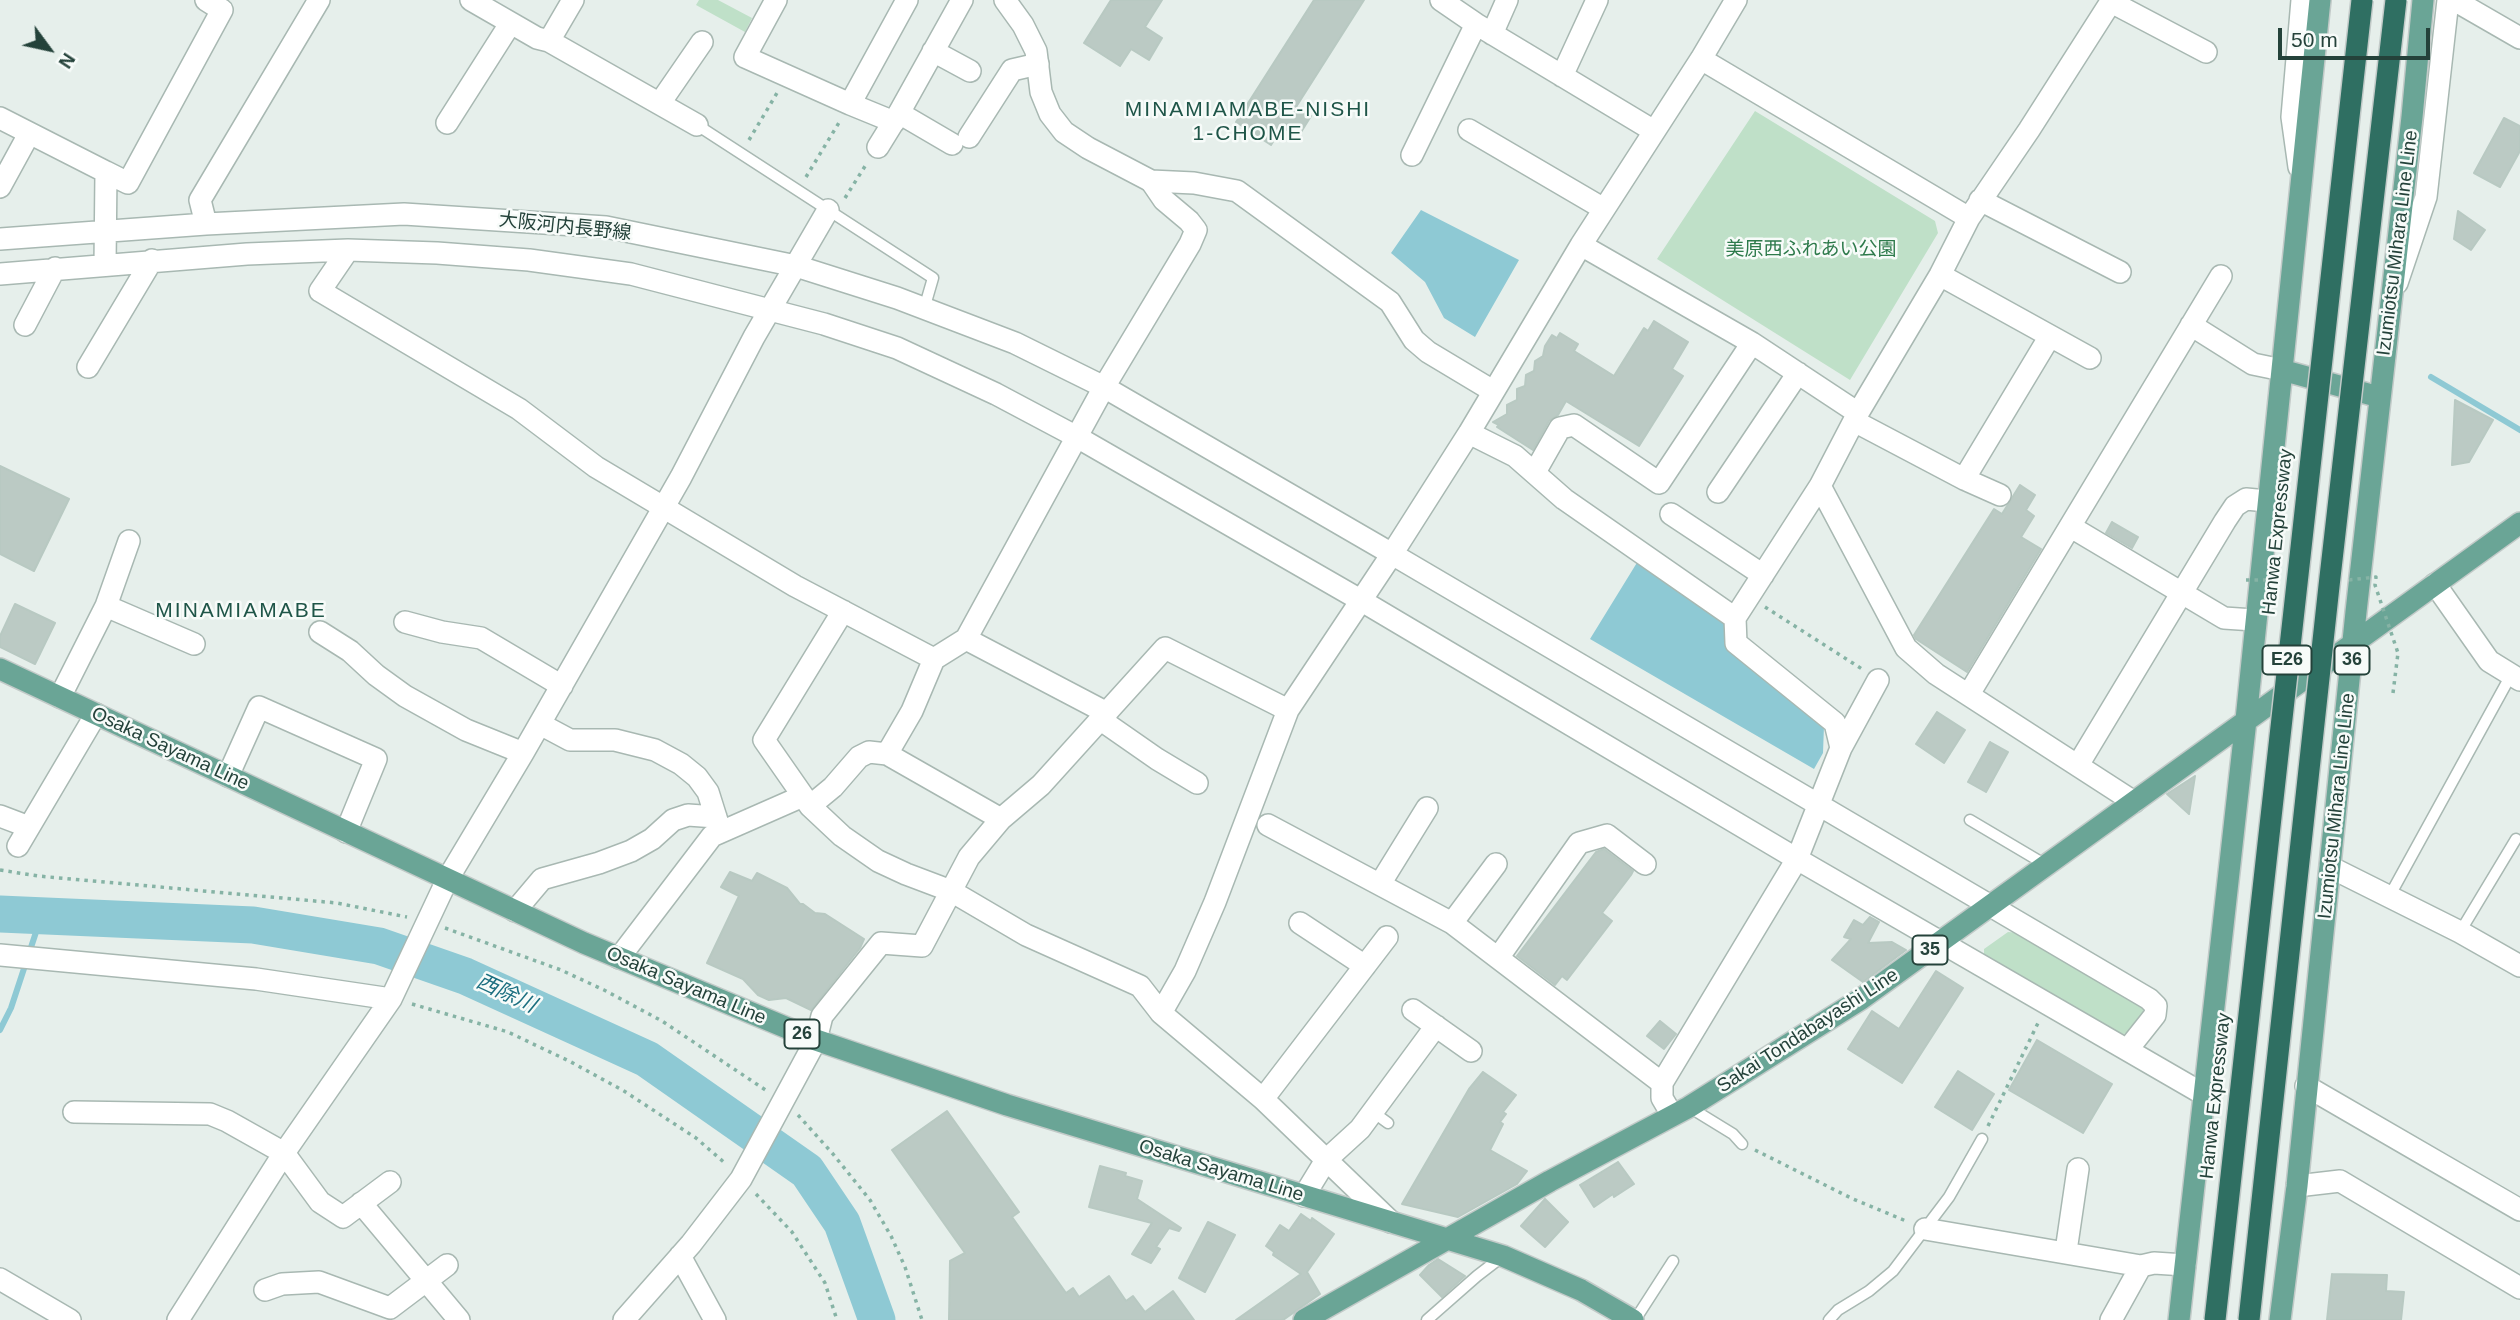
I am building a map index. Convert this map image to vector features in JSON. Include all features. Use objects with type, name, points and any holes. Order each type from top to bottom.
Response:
[{"type":"highway","name":"Hanwa Expressway","points":[[2215,1320],[2362,0]]},
{"type":"highway","name":"E26","points":[[2249,1320],[2327,599],[2396,0]]},
{"type":"main road","points":[[2179,1320],[2246,720],[2254,620],[2320,0]]},
{"type":"main road","name":"Izumiotsu Mihara Line Line","points":[[2280,1320],[2297,1186],[2379,397],[2413,117],[2423,0]]},
{"type":"main road","points":[[2282,370],[2379,397]]},
{"type":"main road","name":"Sakai Tondabayashi Line","points":[[1317,1317],[1550,1181],[1681,1111],[1861,999],[2520,523]]},
{"type":"main road","name":"Osaka Sayama Line","points":[[0,669],[515,912],[816,1040],[1007,1105],[1503,1256],[1581,1290],[1634,1320]]},
{"type":"street","points":[[0,118],[128,183],[222,10],[206,0]]},
{"type":"street","points":[[206,224],[200,200],[319,0]]},
{"type":"street","points":[[471,0],[510,24],[549,41],[697,125]]},
{"type":"street","points":[[549,41],[573,0]]},
{"type":"street","points":[[776,0],[745,57],[850,104],[961,140],[1012,70],[1038,64]]},
{"type":"street","points":[[850,104],[907,0]]},
{"type":"street","points":[[878,146],[962,0]]},
{"type":"street","points":[[1005,0],[1023,25],[1036,51],[1041,92],[1050,114],[1064,132],[1088,148],[1151,181],[1205,184],[1237,191],[1390,302],[1414,340],[1428,352],[1493,391]]},
{"type":"street","points":[[1441,0],[1484,29],[1654,131]]},
{"type":"street","points":[[1412,155],[1484,29],[1507,0]]},
{"type":"street","points":[[1562,76],[1597,0]]},
{"type":"street","points":[[2301,183],[2292,117],[2302,0]]},
{"type":"street","points":[[2391,301],[2426,197],[2448,0]]},
{"type":"street","points":[[2454,0],[2480,6],[2520,38]]},
{"type":"street","points":[[1161,1013],[1185,971],[1215,902],[1288,710],[1362,601],[1469,433],[1581,244],[1701,59],[1733,1]]},
{"type":"street","points":[[1840,748],[1835,723],[1736,643],[1735,618],[1820,486],[1856,417],[1940,275],[1975,209],[2112,1],[2206,52]]},
{"type":"street","points":[[447,123],[510,24]]},
{"type":"street","points":[[660,103],[702,42]]},
{"type":"street","points":[[933,51],[970,71]]},
{"type":"street","points":[[1701,59],[1975,209],[2120,272]]},
{"type":"street","points":[[1469,130],[1510,143],[1604,209]]},
{"type":"street","points":[[0,187],[29,134]]},
{"type":"street","points":[[105,265],[106,172]]},
{"type":"street","points":[[887,754],[912,711],[934,659],[966,639],[1104,387],[1196,230],[1164,200],[1151,181]]},
{"type":"street","points":[[178,1320],[284,1153],[393,995],[447,880],[663,508],[796,267],[803,249],[831,212]]},
{"type":"street","name":"大阪河内長野線","points":[[0,239],[206,224],[404,214],[606,227],[796,267],[1016,343],[1104,387],[2149,999],[2156,1006],[2155,1015],[2128,1049]]},
{"type":"street","points":[[1581,244],[1752,343],[1798,373],[1856,417],[1964,479],[2000,495]]},
{"type":"street","points":[[348,250],[320,291],[519,409],[596,467],[663,508],[795,586],[934,659]]},
{"type":"street","name":"大阪河内長野線","points":[[0,274],[152,260],[348,250],[529,260],[631,274],[824,324],[897,348],[996,394],[1077,437],[1362,601],[1797,859],[2205,1094]]},
{"type":"street","points":[[88,367],[152,260]]},
{"type":"street","points":[[25,325],[55,268]]},
{"type":"street","points":[[1940,275],[2090,358]]},
{"type":"street","points":[[1969,694],[2221,276]]},
{"type":"street","points":[[2191,325],[2253,364],[2282,370]]},
{"type":"street","points":[[1964,479],[2050,336]]},
{"type":"street","points":[[1535,472],[1560,428],[1574,425],[1660,483],[1752,343]]},
{"type":"street","points":[[1718,492],[1798,373]]},
{"type":"street","points":[[1469,433],[1515,456],[1563,499],[1735,618]]},
{"type":"street","points":[[1820,486],[1906,648],[1936,674],[2134,802]]},
{"type":"street","points":[[2078,765],[2180,592],[2235,506],[2246,499],[2267,501]]},
{"type":"street","points":[[1671,514],[1763,575]]},
{"type":"street","points":[[2071,527],[2224,618],[2254,620]]},
{"type":"street","points":[[60,697],[106,606],[129,541]]},
{"type":"street","points":[[2435,584],[2489,661],[2515,677]]},
{"type":"street","points":[[106,606],[194,643]]},
{"type":"street","points":[[843,611],[764,740],[806,801],[842,836],[878,861],[951,891],[1026,935],[1140,986],[1161,1013],[1263,1099],[1391,1222]]},
{"type":"street","points":[[405,622],[442,632],[481,638],[562,686]]},
{"type":"street","points":[[320,632],[350,651],[376,675],[405,696],[467,730],[523,753]]},
{"type":"street","points":[[966,639],[1104,716],[1157,759],[1197,783]]},
{"type":"street","points":[[624,1320],[680,1256],[743,1176],[816,1040],[822,1016],[881,943],[922,946],[969,857],[1001,819],[1041,785],[1166,648],[1288,710]]},
{"type":"street","points":[[1681,1111],[1662,1098],[1662,1083],[1797,859],[1840,748],[1878,680]]},
{"type":"street","points":[[228,776],[259,707],[376,759],[346,832]]},
{"type":"street","points":[[18,846],[96,714]]},
{"type":"street","points":[[540,724],[570,740],[615,740],[655,750],[696,777],[708,792],[718,825],[619,958]]},
{"type":"street","points":[[515,912],[542,879],[631,851],[652,839],[673,820],[688,815],[718,825],[806,801],[833,787],[859,757],[869,752],[887,754],[1001,819]]},
{"type":"street","points":[[1380,884],[1427,808]]},
{"type":"street","points":[[0,817],[29,827]]},
{"type":"street","points":[[1268,825],[1452,923],[1662,1083]]},
{"type":"street","points":[[1498,958],[1579,843],[1606,835],[1645,864]]},
{"type":"street","points":[[1452,923],[1496,864]]},
{"type":"street","points":[[2330,867],[2460,932],[2520,966]]},
{"type":"street","points":[[1300,923],[1365,965]]},
{"type":"street","points":[[1263,1099],[1387,937]]},
{"type":"street","points":[[0,955],[393,995]]},
{"type":"street","points":[[1413,1010],[1471,1051]]},
{"type":"street","points":[[1304,1196],[1326,1160],[1360,1129],[1381,1118],[1436,1026]]},
{"type":"street","points":[[2306,1086],[2520,1210]]},
{"type":"street","points":[[74,1112],[210,1114],[284,1153],[320,1202],[343,1217],[390,1182]]},
{"type":"street","points":[[2066,1251],[2078,1169]]},
{"type":"street","points":[[2297,1186],[2340,1181],[2520,1288]]},
{"type":"street","points":[[361,1203],[459,1320]]},
{"type":"street","points":[[1924,1230],[1970,1246],[2066,1251],[2141,1266],[2154,1263],[2185,1265]]},
{"type":"street","points":[[680,1256],[715,1320]]},
{"type":"street","points":[[265,1290],[282,1284],[319,1282],[390,1308],[447,1265]]},
{"type":"street","points":[[2111,1320],[2141,1266]]},
{"type":"street","points":[[0,1279],[70,1320]]},
{"type":"lane","points":[[697,125],[933,278],[924,309]]},
{"type":"lane","points":[[2389,897],[2515,677]]},
{"type":"lane","points":[[1970,820],[2046,865]]},
{"type":"lane","points":[[2460,932],[2516,839]]},
{"type":"lane","points":[[1681,1111],[1733,1133],[1742,1144]]},
{"type":"lane","points":[[1829,1320],[1838,1310],[1869,1291],[1893,1271],[1949,1198],[1982,1139]]},
{"type":"lane","points":[[1427,1320],[1503,1256]]},
{"type":"lane","points":[[1634,1320],[1673,1261]]},
{"type":"path","points":[[740,154],[788,76]]},
{"type":"path","points":[[797,191],[850,104]]},
{"type":"path","points":[[831,212],[878,146]]},
{"type":"path","points":[[1749,596],[1878,680]]},
{"type":"path","points":[[2393,693],[2398,653]]},
{"type":"path","points":[[0,870],[64,879],[337,904],[426,923],[561,970],[604,990],[662,1021],[741,1072],[782,1105],[833,1154],[870,1200],[891,1236],[905,1266],[922,1320]]},
{"type":"path","points":[[393,995],[508,1032],[624,1091],[696,1138],[743,1176],[792,1231],[825,1283],[837,1320]]},
{"type":"path","points":[[1982,1139],[2039,1021]]},
{"type":"path","points":[[1742,1144],[1853,1199],[1924,1230]]},
{"type":"green space","points":[[699,0],[718,0],[752,18],[745,32],[696,5]]},
{"type":"green space","name":"美原西ふれあい公園","points":[[1755,111],[1935,221],[1938,233],[1850,380],[1657,259]]},
{"type":"green space","points":[[2008,932],[2020,933],[2139,1002],[2144,1016],[2132,1031],[2117,1033],[1984,956],[1984,949]]},
{"type":"water","points":[[1421,210],[1519,260],[1475,337],[1444,318],[1425,282],[1391,253]]},
{"type":"water","points":[[1638,561],[1728,625],[1824,726],[1823,753],[1814,769],[1590,639]]},
{"type":"building","points":[[1111,0],[1162,0],[1145,27],[1162,38],[1149,60],[1131,49],[1120,66],[1084,43]]},
{"type":"building","points":[[1314,0],[1364,0],[1296,107],[1311,116],[1298,137],[1282,127],[1271,145],[1236,122]]},
{"type":"building","points":[[2504,118],[2520,126],[2520,151],[2500,187],[2474,173]]},
{"type":"building","points":[[2458,211],[2485,230],[2471,250],[2454,239]]},
{"type":"building","points":[[1654,321],[1688,342],[1672,369],[1683,376],[1639,446],[1566,401],[1558,415],[1549,421],[1533,450],[1493,422],[1507,414],[1507,405],[1517,400],[1517,389],[1525,386],[1526,375],[1534,371],[1535,361],[1543,356],[1545,346],[1552,335],[1557,338],[1560,333],[1578,344],[1574,351],[1614,376],[1644,328],[1648,331]]},
{"type":"building","points":[[2455,400],[2493,420],[2469,462],[2452,465]]},
{"type":"building","points":[[0,466],[69,499],[34,571],[0,554]]},
{"type":"building","points":[[2020,485],[2035,495],[2026,510],[2034,516],[2021,537],[2041,549],[1967,672],[1916,639],[1914,635],[1994,509],[2002,514]]},
{"type":"building","points":[[2112,522],[2138,537],[2132,548],[2106,533]]},
{"type":"building","points":[[15,604],[55,623],[35,664],[0,647],[0,636]]},
{"type":"building","points":[[1937,712],[1965,730],[1944,763],[1916,744]]},
{"type":"building","points":[[1990,742],[2008,752],[1986,792],[1968,782]]},
{"type":"building","points":[[2195,776],[2189,814],[2167,794]]},
{"type":"building","points":[[1604,849],[1633,871],[1602,913],[1612,921],[1567,980],[1562,976],[1555,985],[1517,956],[1596,852]]},
{"type":"building","points":[[730,872],[752,881],[757,873],[787,888],[800,904],[815,913],[825,914],[864,939],[860,948],[811,1010],[786,998],[769,1000],[758,995],[743,979],[707,963],[739,896],[721,887]]},
{"type":"building","points":[[1870,917],[1879,922],[1868,943],[1892,942],[1906,950],[1863,982],[1832,960],[1851,939],[1844,937],[1854,920],[1863,925]]},
{"type":"building","points":[[1936,971],[1963,988],[1902,1083],[1848,1049],[1872,1011],[1899,1029]]},
{"type":"building","points":[[1660,1021],[1676,1034],[1664,1049],[1647,1036]]},
{"type":"building","points":[[2037,1040],[2112,1084],[2083,1133],[2009,1090]]},
{"type":"building","points":[[1958,1071],[1994,1094],[1972,1130],[1935,1107]]},
{"type":"building","points":[[1483,1072],[1516,1095],[1503,1112],[1506,1114],[1500,1122],[1503,1124],[1490,1150],[1527,1171],[1517,1184],[1458,1217],[1402,1204],[1469,1089]]},
{"type":"building","points":[[947,1111],[1019,1212],[1012,1217],[1066,1293],[1073,1288],[1079,1297],[1109,1276],[1126,1301],[1133,1296],[1145,1312],[1173,1291],[1194,1320],[949,1320],[950,1261],[965,1253],[892,1150]]},
{"type":"building","points":[[1618,1162],[1634,1184],[1594,1207],[1580,1185]]},
{"type":"building","points":[[1100,1166],[1126,1173],[1125,1176],[1142,1181],[1137,1199],[1181,1228],[1179,1231],[1169,1228],[1156,1247],[1160,1249],[1151,1263],[1132,1254],[1152,1223],[1089,1207]]},
{"type":"building","points":[[1545,1199],[1568,1222],[1545,1247],[1521,1226]]},
{"type":"building","points":[[1301,1214],[1311,1221],[1312,1218],[1334,1234],[1307,1272],[1320,1294],[1283,1320],[1236,1320],[1301,1274],[1273,1255],[1274,1252],[1266,1246],[1280,1225],[1289,1231]]},
{"type":"building","points":[[1208,1222],[1235,1235],[1205,1292],[1179,1278]]},
{"type":"building","points":[[1438,1259],[1465,1276],[1442,1297],[1420,1275]]},
{"type":"building","points":[[2332,1274],[2387,1275],[2386,1291],[2404,1292],[2401,1320],[2327,1320]]},
{"type":"waterway","points":[[2431,377],[2520,430]]},
{"type":"waterway","name":"西除川","points":[[0,914],[253,925],[379,946],[465,976],[647,1059],[807,1171],[842,1223],[877,1320]]},
{"type":"waterway","points":[[0,1030],[11,1008],[41,917]]},
{"type":"district","name":"MINAMIAMABE-NISHI 1-CHOME","points":[[1248,122]]},
{"type":"district","name":"MINAMIAMABE","points":[[241,611]]}]
